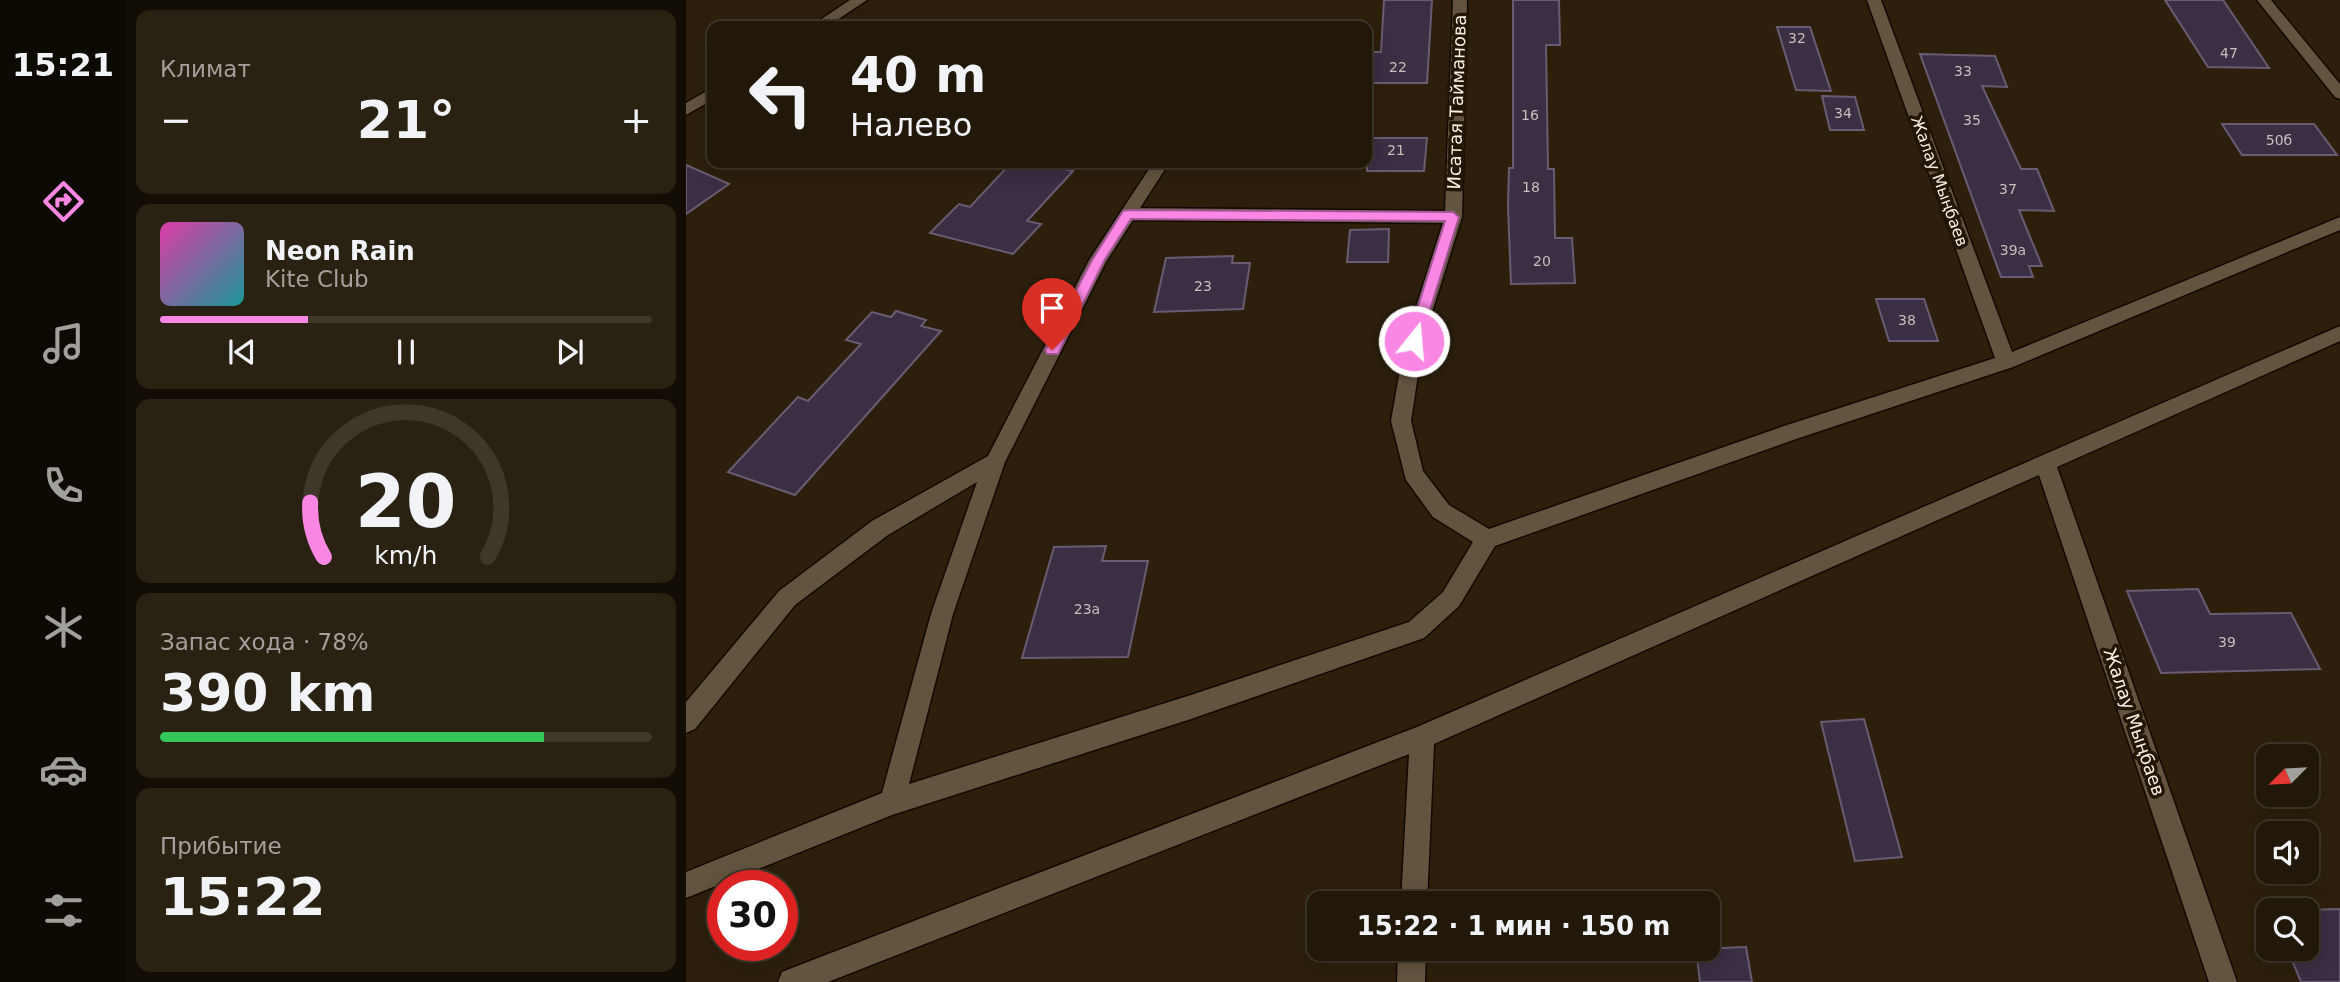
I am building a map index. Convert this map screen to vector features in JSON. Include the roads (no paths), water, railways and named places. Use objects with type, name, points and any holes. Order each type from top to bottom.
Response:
[{"type":"street","points":[[826,21],[860,0]]},
{"type":"street","name":"Исатая Тайманова","points":[[1460,0],[1453,217],[1414,341],[1401,421],[1413,474],[1440,511],[1487,540]]},
{"type":"street","name":"Жалау Мыңбаев","points":[[1874,0],[2006,362]]},
{"type":"street","points":[[2264,0],[2340,94]]},
{"type":"street","points":[[686,110],[707,96]]},
{"type":"street","points":[[892,802],[942,614],[995,463],[1098,260],[1158,168]]},
{"type":"street","points":[[1128,214],[1453,217]]},
{"type":"street","points":[[686,885],[892,802],[1191,707],[1416,629],[1451,599],[1487,540],[1791,432],[2006,362],[2340,223]]},
{"type":"street","points":[[792,982],[1422,737],[2340,333]]},
{"type":"street","points":[[686,721],[787,598],[880,528],[995,463]]},
{"type":"street","name":"Жалау Мыңбаев","points":[[2045,463],[2223,982]]},
{"type":"street","points":[[1415,891],[1422,737]]},
{"type":"street","points":[[1410,982],[1411,961]]}]
